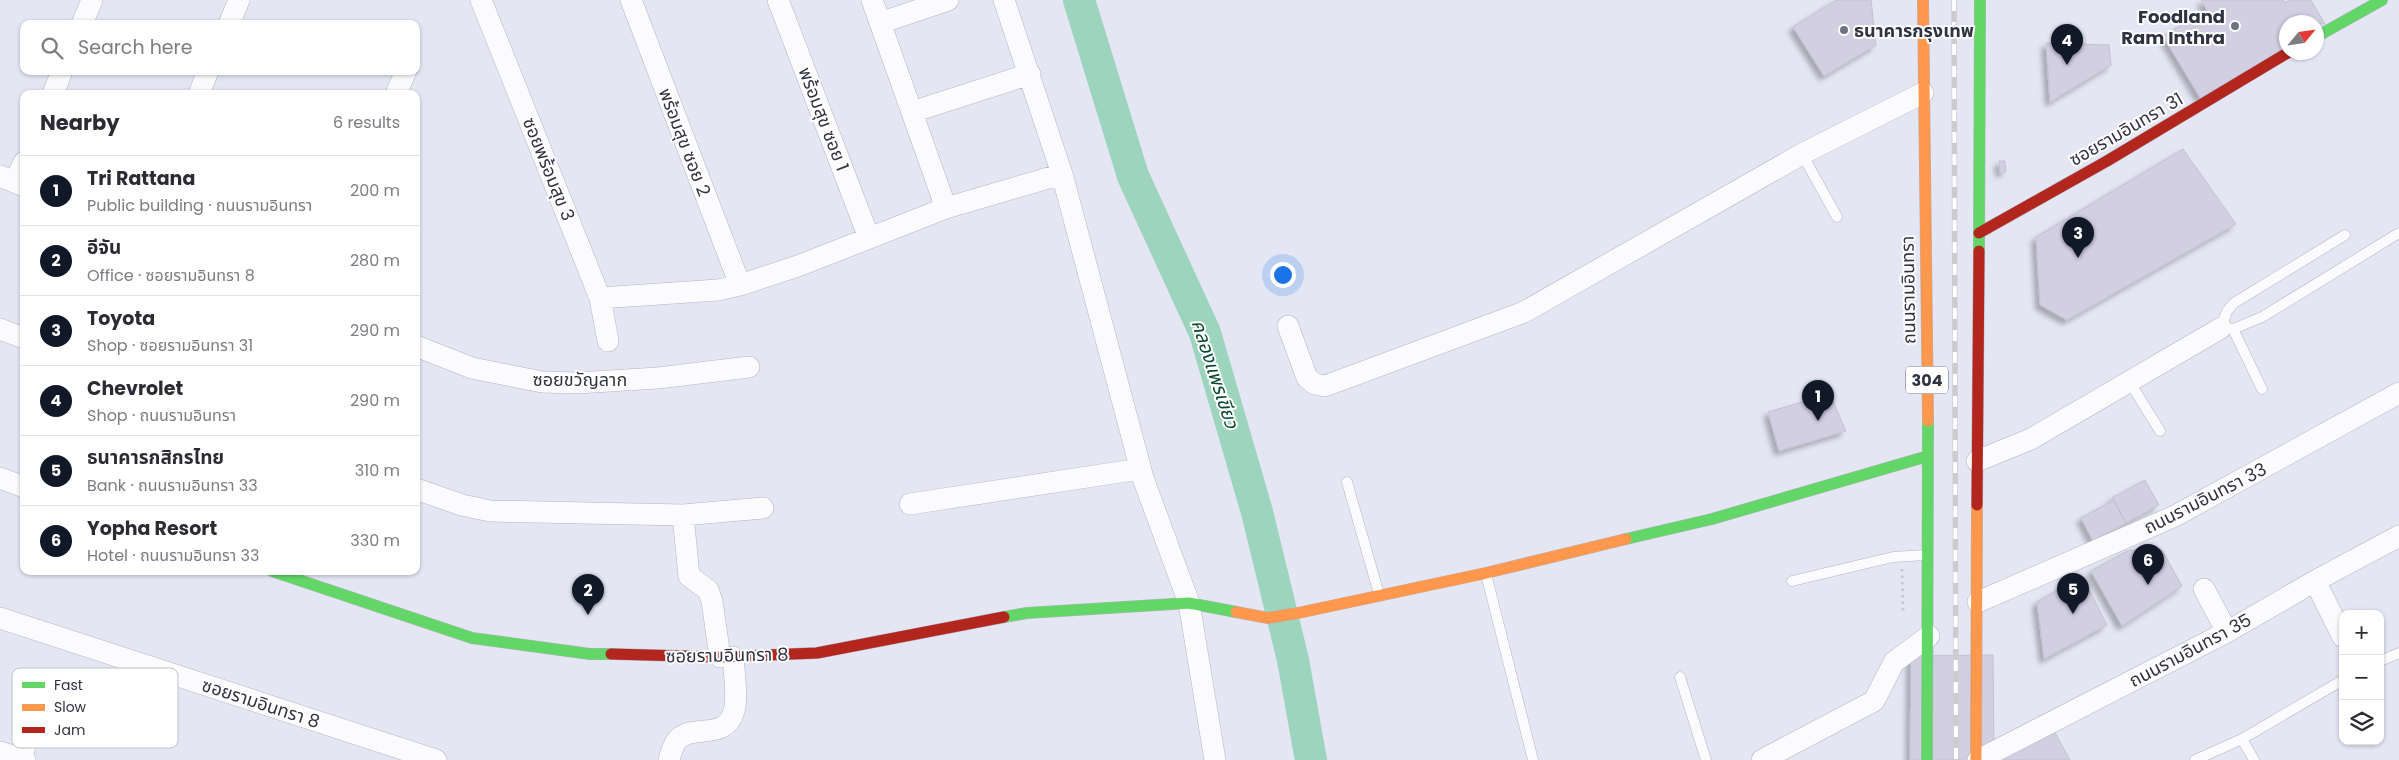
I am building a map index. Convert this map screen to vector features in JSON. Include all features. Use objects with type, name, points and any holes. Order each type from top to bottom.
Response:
[{"type":"street","points":[[84,20],[92,0]]},
{"type":"street","points":[[231,20],[239,0]]},
{"type":"street","name":"ซอยพร้อมสุข 3","points":[[481,0],[600,298],[608,341]]},
{"type":"street","name":"พร้อมสุข ซอย 2","points":[[631,0],[740,285]]},
{"type":"street","name":"พร้อมสุข ซอย 1","points":[[778,0],[869,238]]},
{"type":"street","points":[[872,0],[946,208]]},
{"type":"street","points":[[880,23],[948,0]]},
{"type":"street","points":[[1004,0],[1062,174],[1140,469],[1189,603],[1215,760]]},
{"type":"street","name":"ถนนรามอินทรา","points":[[1923,0],[1928,456],[1926,555],[1929,636],[1927,760]]},
{"type":"street","points":[[1977,760],[1980,0]]},
{"type":"street","points":[[2324,33],[2382,0]]},
{"type":"street","name":"ซอยรามอินทรา 31","points":[[1979,233],[2108,161],[2279,58]]},
{"type":"street","points":[[912,112],[1030,74]]},
{"type":"street","points":[[55,90],[60,75]]},
{"type":"street","points":[[201,90],[206,75]]},
{"type":"street","points":[[398,90],[404,75]]},
{"type":"street","points":[[1288,326],[1307,378],[1315,384],[1325,386],[1524,312],[1802,154],[1924,93]]},
{"type":"street","points":[[13,181],[20,169]]},
{"type":"street","points":[[600,298],[718,290],[740,285],[798,266],[946,208],[1062,174]]},
{"type":"street","points":[[0,329],[20,336]]},
{"type":"street","points":[[1977,461],[2030,439],[2129,381],[2227,329]]},
{"type":"street","name":"ซอยขวัญลาก","points":[[420,348],[472,368],[542,382],[577,383],[658,378],[749,367]]},
{"type":"street","name":"ถนนรามอินทรา 33","points":[[1978,602],[2175,516],[2399,393]]},
{"type":"street","name":"ซอยรามอินทรา 8","points":[[284,575],[472,638],[590,654],[726,657],[817,653],[1027,613],[1189,603],[1268,618],[1298,614],[1486,573],[1729,514],[1928,456]]},
{"type":"street","points":[[910,504],[1140,469]]},
{"type":"street","points":[[0,478],[20,486]]},
{"type":"street","points":[[420,490],[462,506],[490,512],[683,515],[762,508]]},
{"type":"street","points":[[670,760],[673,747],[680,737],[711,732],[728,724],[734,711],[726,657],[712,601],[708,590],[690,576],[683,515]]},
{"type":"street","name":"ถนนรามอินทรา 35","points":[[1977,760],[2227,632],[2315,581],[2399,536]]},
{"type":"street","points":[[2315,581],[2339,629]]},
{"type":"street","points":[[2204,589],[2227,632]]},
{"type":"street","name":"ซอยรามอินทรา 8","points":[[0,618],[154,668]]},
{"type":"street","points":[[1762,760],[1874,701],[1894,662],[1929,636]]},
{"type":"street","name":"ซอยรามอินทรา 8","points":[[178,676],[436,760]]},
{"type":"street","points":[[0,752],[25,760]]},
{"type":"lane","points":[[1802,154],[1838,217]]},
{"type":"lane","points":[[2227,329],[2262,318],[2399,233]]},
{"type":"lane","points":[[2262,389],[2227,329],[2227,311],[2234,303],[2345,235]]},
{"type":"lane","points":[[2129,381],[2160,431]]},
{"type":"lane","points":[[1346,482],[1380,597]]},
{"type":"lane","points":[[1792,581],[1902,556],[1926,555]]},
{"type":"lane","points":[[1486,573],[1533,760]]},
{"type":"lane","points":[[2384,659],[2399,653]]},
{"type":"lane","points":[[1680,678],[1706,760]]},
{"type":"lane","points":[[2195,760],[2242,739],[2339,682]]},
{"type":"lane","points":[[2242,739],[2254,760]]},
{"type":"lane","points":[[25,760],[29,748]]},
{"type":"path","points":[[1902,556],[1903,619]]},
{"type":"building","points":[[1836,0],[1871,0],[1876,45],[1824,76],[1793,27]]},
{"type":"building","points":[[2201,0],[2283,0],[2285,3],[2290,0],[2311,0],[2320,15],[2279,15],[2279,52],[2201,99],[2163,36],[2207,10]]},
{"type":"building","points":[[2046,43],[2109,45],[2111,65],[2050,102]]},
{"type":"building","points":[[2183,149],[2236,224],[2067,320],[2040,305],[2036,237]]},
{"type":"building","points":[[1999,161],[2005,161],[2006,172],[2000,172]]},
{"type":"building","points":[[1830,394],[1846,431],[1779,451],[1768,412]]},
{"type":"building","points":[[2145,480],[2159,505],[2126,523],[2112,498]]},
{"type":"building","points":[[2114,500],[2126,523],[2093,541],[2081,518]]},
{"type":"building","points":[[2129,550],[2162,550],[2182,586],[2122,626],[2091,571]]},
{"type":"building","points":[[2082,576],[2107,625],[2044,659],[2037,602]]},
{"type":"building","points":[[1993,655],[1994,760],[1910,760],[1911,656]]},
{"type":"building","points":[[2053,729],[2070,760],[2002,760],[2002,758]]},
{"type":"waterway","name":"คลองแพรเขียว","points":[[1079,0],[1133,176],[1205,333],[1257,512],[1293,660],[1311,760]]},
{"type":"railway","points":[[1954,0],[1956,760]]},
{"type":"traffic: fast","points":[[1979,251],[1980,0]]},
{"type":"traffic: fast","points":[[2324,33],[2382,0]]},
{"type":"traffic: fast","points":[[1927,760],[1928,421]]},
{"type":"traffic: fast","points":[[1626,539],[1712,519],[1928,456]]},
{"type":"traffic: fast","points":[[284,575],[472,638],[590,654],[611,654]]},
{"type":"traffic: fast","points":[[1004,617],[1027,613],[1189,603],[1236,612]]},
{"type":"traffic: slow","points":[[1923,0],[1928,421]]},
{"type":"traffic: slow","points":[[1976,760],[1977,505]]},
{"type":"traffic: slow","points":[[1236,612],[1268,618],[1298,613],[1486,573],[1626,539]]},
{"type":"traffic: jam","points":[[1979,233],[2107,161],[2279,58]]},
{"type":"traffic: jam","points":[[1977,505],[1979,251]]},
{"type":"traffic: jam","points":[[611,654],[720,657],[817,653],[1004,617]]},
{"type":"place","name":"Foodland Ram Inthra","points":[[2235,26]]},
{"type":"place","name":"ธนาคารกรุงเทพ","points":[[1844,30]]},
{"type":"place","name":"Chevrolet","points":[[2067,65]]},
{"type":"place","name":"Toyota","points":[[2078,258]]},
{"type":"place","name":"Tri Rattana","points":[[1818,421]]},
{"type":"place","name":"Yopha Resort","points":[[2148,585]]},
{"type":"place","name":"ธนาคารกสิกรไทย","points":[[2073,614]]},
{"type":"place","name":"อีจัน","points":[[588,615]]}]
